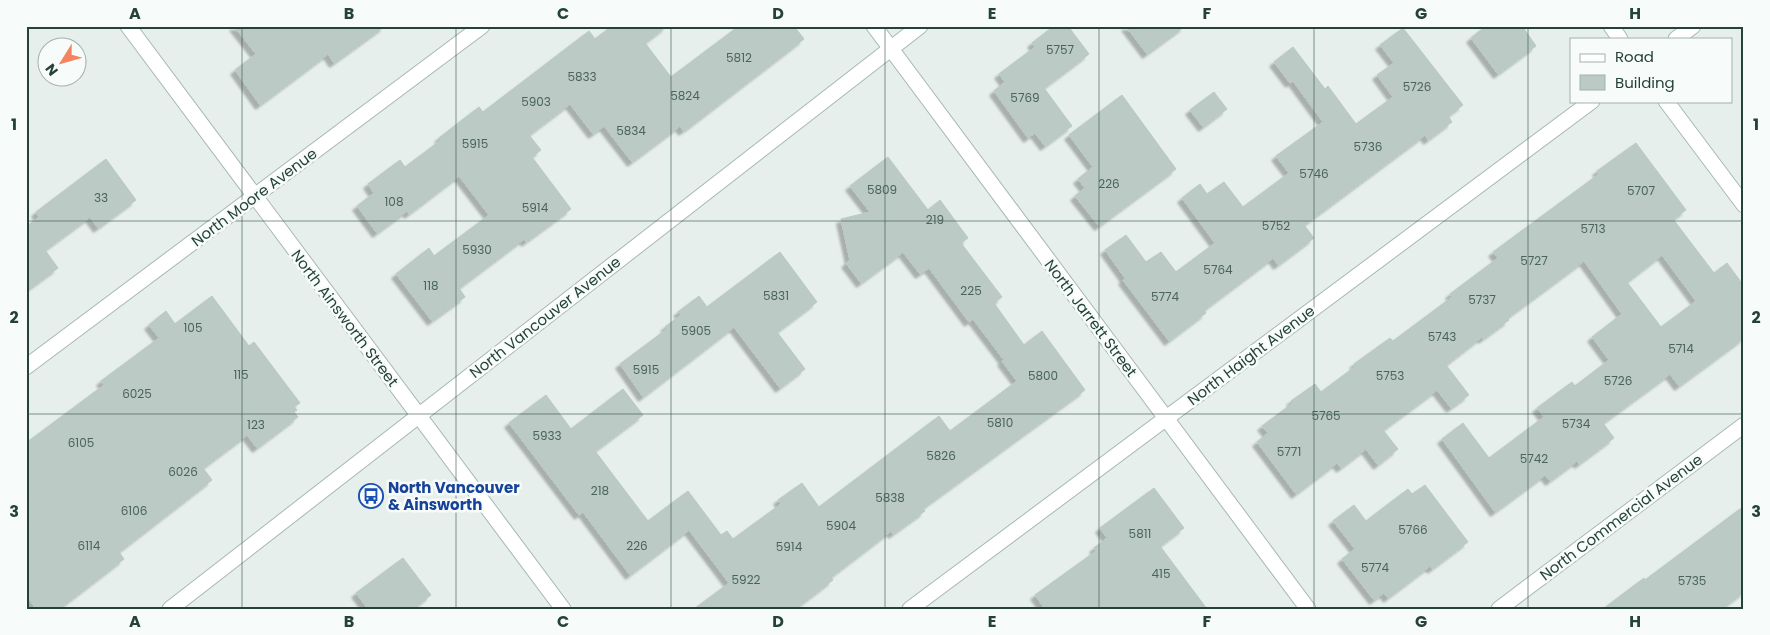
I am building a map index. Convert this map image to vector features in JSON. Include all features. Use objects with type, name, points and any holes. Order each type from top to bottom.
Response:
[{"type":"street","name":"North Ainsworth Street","points":[[128,26],[563,609]]},
{"type":"street","name":"North Moore Avenue","points":[[26,367],[482,26]]},
{"type":"street","name":"North Jarrett Street","points":[[874,26],[1308,609]]},
{"type":"street","name":"North Vancouver Avenue","points":[[170,609],[920,26]]},
{"type":"street","points":[[1611,26],[1619,38]]},
{"type":"street","points":[[1677,38],[1693,26]]},
{"type":"street","name":"North Haight Avenue","points":[[910,609],[1591,102]]},
{"type":"street","points":[[1667,102],[1744,205]]},
{"type":"street","name":"North Commercial Avenue","points":[[1499,609],[1744,425]]},
{"type":"building","points":[[234,26],[385,26],[334,63],[328,54],[260,105],[235,70],[256,54]]},
{"type":"building","points":[[612,26],[667,26],[645,43],[671,77],[739,26],[794,26],[804,39],[692,125],[683,131],[680,126],[632,162],[604,126],[593,134],[570,104],[529,135],[541,150],[532,157],[571,209],[526,242],[524,239],[459,288],[465,297],[432,321],[396,274],[429,248],[434,256],[489,215],[459,176],[409,214],[407,211],[377,233],[357,206],[374,193],[368,184],[400,160],[405,167],[441,140],[439,138],[479,107],[483,112],[589,31],[595,39]]},
{"type":"building","points":[[1054,26],[1068,26],[1089,54],[1044,88],[1072,126],[1045,146],[1035,133],[1028,138],[994,91],[1005,82],[999,74],[1035,47],[1032,43]]},
{"type":"building","points":[[1126,26],[1185,26],[1147,54]]},
{"type":"building","points":[[1486,26],[1522,26],[1536,46],[1498,74],[1471,38]]},
{"type":"building","points":[[1403,28],[1463,105],[1448,116],[1452,122],[1428,140],[1425,135],[1304,225],[1314,238],[1278,265],[1273,258],[1204,310],[1206,313],[1169,341],[1123,280],[1125,278],[1105,250],[1126,235],[1146,262],[1161,252],[1176,272],[1215,243],[1182,198],[1200,184],[1207,194],[1224,182],[1243,207],[1289,173],[1276,156],[1323,122],[1293,81],[1290,83],[1274,62],[1293,47],[1325,89],[1328,86],[1356,124],[1393,97],[1377,75],[1394,63],[1380,45]]},
{"type":"building","points":[[1214,92],[1227,109],[1203,127],[1190,110]]},
{"type":"building","points":[[1122,95],[1176,169],[1099,226],[1075,196],[1085,188],[1078,179],[1093,167],[1069,135]]},
{"type":"building","points":[[1636,143],[1686,210],[1673,219],[1714,273],[1727,263],[1744,286],[1744,338],[1679,386],[1670,374],[1603,423],[1614,438],[1579,464],[1577,461],[1550,481],[1545,475],[1495,512],[1442,439],[1463,423],[1489,458],[1544,417],[1537,408],[1572,382],[1575,386],[1609,360],[1592,337],[1622,314],[1584,261],[1507,318],[1509,320],[1483,339],[1482,337],[1446,365],[1469,395],[1451,408],[1437,390],[1383,430],[1398,449],[1378,465],[1366,449],[1341,468],[1337,463],[1296,494],[1257,442],[1268,433],[1262,426],[1293,403],[1291,401],[1315,384],[1321,392],[1356,366],[1354,364],[1390,338],[1393,341],[1452,297],[1450,294],[1498,258],[1493,252],[1599,174],[1597,171]],"holes":[[[1662,255],[1696,301],[1661,327],[1627,282]]]},
{"type":"building","points":[[888,157],[928,210],[940,200],[968,238],[961,243],[1002,297],[994,303],[1024,345],[1042,331],[1085,390],[923,508],[925,511],[893,534],[891,531],[831,577],[833,580],[795,609],[694,609],[729,583],[689,530],[630,575],[583,512],[579,515],[509,423],[546,395],[571,429],[623,389],[643,415],[595,451],[648,521],[688,491],[721,535],[727,531],[733,539],[781,504],[778,500],[802,483],[819,507],[939,416],[950,431],[1017,381],[1002,361],[1004,360],[973,319],[969,322],[929,268],[920,274],[903,252],[861,283],[846,263],[850,260],[841,219],[870,212],[850,186]]},
{"type":"building","points":[[106,159],[136,200],[98,228],[90,217],[45,250],[58,268],[26,291],[26,224],[27,226],[39,217],[36,212]]},
{"type":"building","points":[[780,252],[817,302],[777,332],[805,369],[780,388],[734,327],[643,397],[620,364],[667,329],[665,327],[681,315],[678,312],[699,296],[707,307]]},
{"type":"building","points":[[212,296],[249,346],[254,342],[300,403],[294,407],[297,410],[294,412],[298,417],[257,448],[247,435],[203,468],[212,480],[119,552],[124,559],[59,609],[36,609],[26,595],[26,443],[104,385],[101,381],[159,338],[149,325],[166,311],[175,324]]},
{"type":"building","points":[[1425,485],[1468,542],[1432,569],[1430,566],[1388,598],[1384,593],[1374,600],[1342,559],[1355,549],[1333,521],[1354,505],[1366,521],[1408,489],[1412,494]]},
{"type":"building","points":[[1154,488],[1184,528],[1160,546],[1207,609],[1045,609],[1035,595],[1096,551],[1094,548],[1107,538],[1100,528]]},
{"type":"building","points":[[1744,506],[1744,592],[1721,609],[1603,609],[1644,578],[1645,580]]},
{"type":"building","points":[[403,558],[431,595],[413,609],[368,609],[356,593]]},
{"type":"place","name":"North Vancouver & Ainsworth","points":[[371,496]]}]
